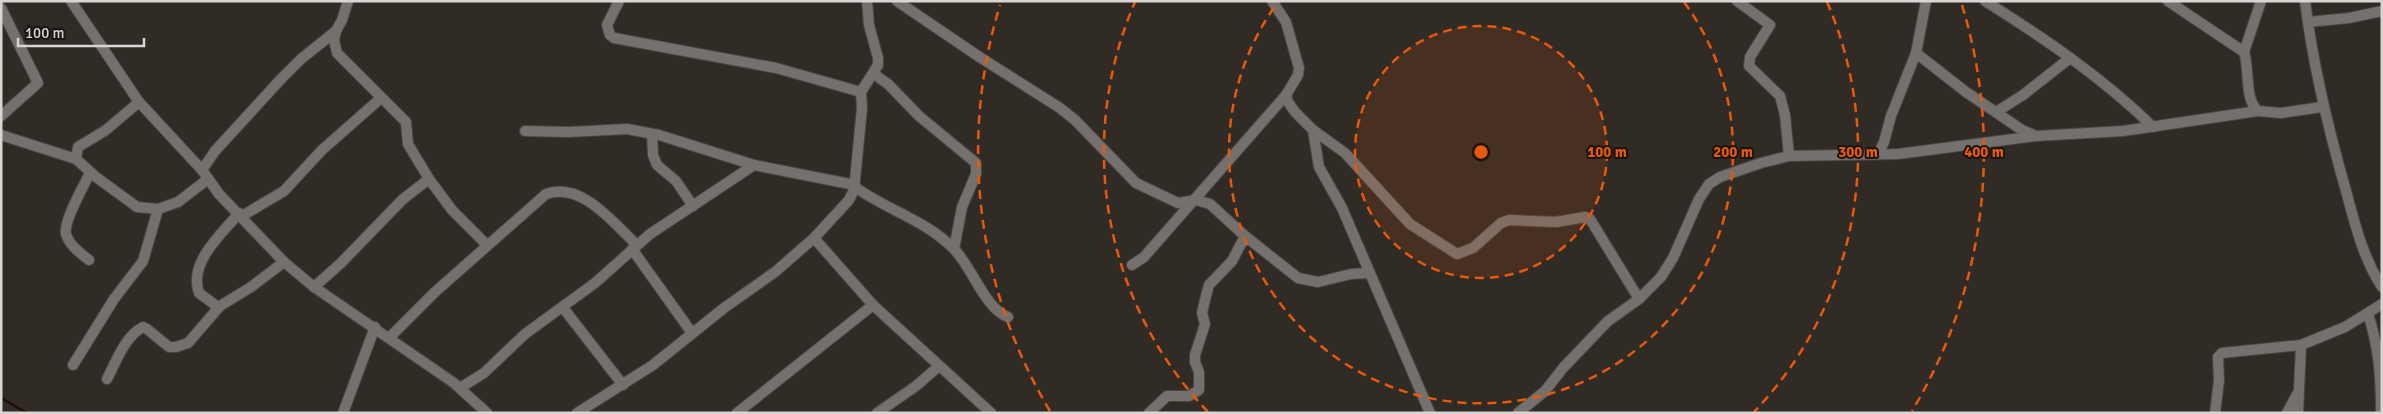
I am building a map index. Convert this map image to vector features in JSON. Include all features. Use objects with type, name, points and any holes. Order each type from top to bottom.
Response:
[{"type":"street","points":[[71,1],[139,102],[202,170],[219,194],[241,214],[284,262],[314,287],[390,337],[460,388],[487,413]]},
{"type":"street","points":[[348,1],[334,40],[338,53],[406,122],[408,144],[430,179],[452,210],[487,245]]},
{"type":"street","points":[[619,1],[607,25],[610,35],[614,38],[776,68],[861,92]]},
{"type":"street","points":[[577,413],[653,365],[692,333],[775,272],[814,238],[849,200],[855,186],[861,92],[874,74],[878,58],[869,24],[868,1]]},
{"type":"street","points":[[896,1],[980,58],[1060,108],[1075,120],[1136,183],[1178,202],[1201,200],[1210,204],[1245,236],[1302,280],[1326,282],[1351,274],[1369,274]]},
{"type":"street","points":[[1132,265],[1144,257],[1286,94],[1298,75],[1299,68],[1286,22],[1272,1]]},
{"type":"street","points":[[1737,1],[1770,25],[1750,57],[1749,66],[1780,96],[1785,115],[1789,156]]},
{"type":"street","points":[[1878,154],[1916,53],[1926,1]]},
{"type":"street","points":[[1984,1],[2070,58],[2124,99],[2153,127]]},
{"type":"street","points":[[2168,1],[2244,52]]},
{"type":"street","points":[[2258,111],[2250,102],[2248,66],[2244,52],[2260,1]]},
{"type":"street","points":[[2305,1],[2322,107],[2362,247],[2371,270],[2382,287]]},
{"type":"street","points":[[1,8],[38,83],[1,116]]},
{"type":"street","points":[[2308,22],[2349,18],[2382,11]]},
{"type":"street","points":[[202,170],[215,151],[281,79],[301,59],[336,32]]},
{"type":"street","points":[[1916,53],[1966,92],[2022,130],[2036,136]]},
{"type":"street","points":[[1996,112],[2023,95],[2070,58]]},
{"type":"street","points":[[874,74],[888,84],[919,116],[976,163],[976,174],[962,207],[954,249]]},
{"type":"street","points":[[1286,94],[1288,102],[1313,130],[1345,153],[1410,224],[1457,254],[1473,248],[1501,223],[1509,220],[1556,222],[1585,217],[1590,220],[1640,299]]},
{"type":"street","points":[[218,307],[199,293],[201,261],[207,252],[241,214],[284,191],[322,150],[381,98]]},
{"type":"street","points":[[76,159],[78,147],[106,130],[139,102]]},
{"type":"street","points":[[1518,413],[1545,392],[1563,368],[1608,321],[1640,299],[1661,277],[1673,258],[1690,216],[1709,184],[1720,177],[1738,170],[1789,156],[1898,154],[2036,136],[2079,135],[2153,127],[2258,111],[2281,113],[2322,107]]},
{"type":"street","points":[[525,131],[569,132],[621,128],[652,134],[754,165],[855,186],[870,198],[928,227],[954,249],[974,276],[984,296],[997,310],[1008,318]]},
{"type":"street","points":[[1313,130],[1319,167],[1342,208],[1430,413]]},
{"type":"street","points":[[652,134],[653,155],[657,165],[676,181],[693,206]]},
{"type":"street","points":[[1,135],[76,159],[90,173],[130,204],[138,207],[158,209],[178,202],[208,179]]},
{"type":"street","points":[[460,388],[484,373],[525,334],[564,308],[635,247],[754,165]]},
{"type":"street","points":[[89,260],[73,246],[66,232],[67,222],[90,173]]},
{"type":"street","points":[[314,287],[341,263],[403,199],[430,179]]},
{"type":"street","points":[[390,337],[487,245],[506,231],[546,194],[560,191],[573,193],[595,206],[635,247],[692,333]]},
{"type":"street","points":[[73,365],[114,299],[143,261],[158,209]]},
{"type":"street","points":[[1149,413],[1168,396],[1189,396],[1199,390],[1199,372],[1195,362],[1195,355],[1205,324],[1202,313],[1209,285],[1232,261],[1245,236]]},
{"type":"street","points":[[814,238],[873,305],[991,413]]},
{"type":"street","points":[[107,379],[127,342],[138,330],[143,327],[169,346],[182,346],[193,337],[218,307],[252,287],[284,262]]},
{"type":"street","points":[[2215,413],[2219,380],[2218,357],[2222,352],[2301,345],[2345,327],[2382,304]]},
{"type":"street","points":[[736,413],[873,305]]},
{"type":"street","points":[[564,308],[623,385]]},
{"type":"street","points":[[2368,314],[2377,340],[2380,361],[2381,413]]},
{"type":"street","points":[[343,413],[375,327]]},
{"type":"street","points":[[2298,413],[2301,345]]},
{"type":"street","points":[[877,413],[916,386],[939,366]]},
{"type":"street","points":[[2288,413],[2299,391]]},
{"type":"waterway","points":[[1,398],[27,413]]}]
